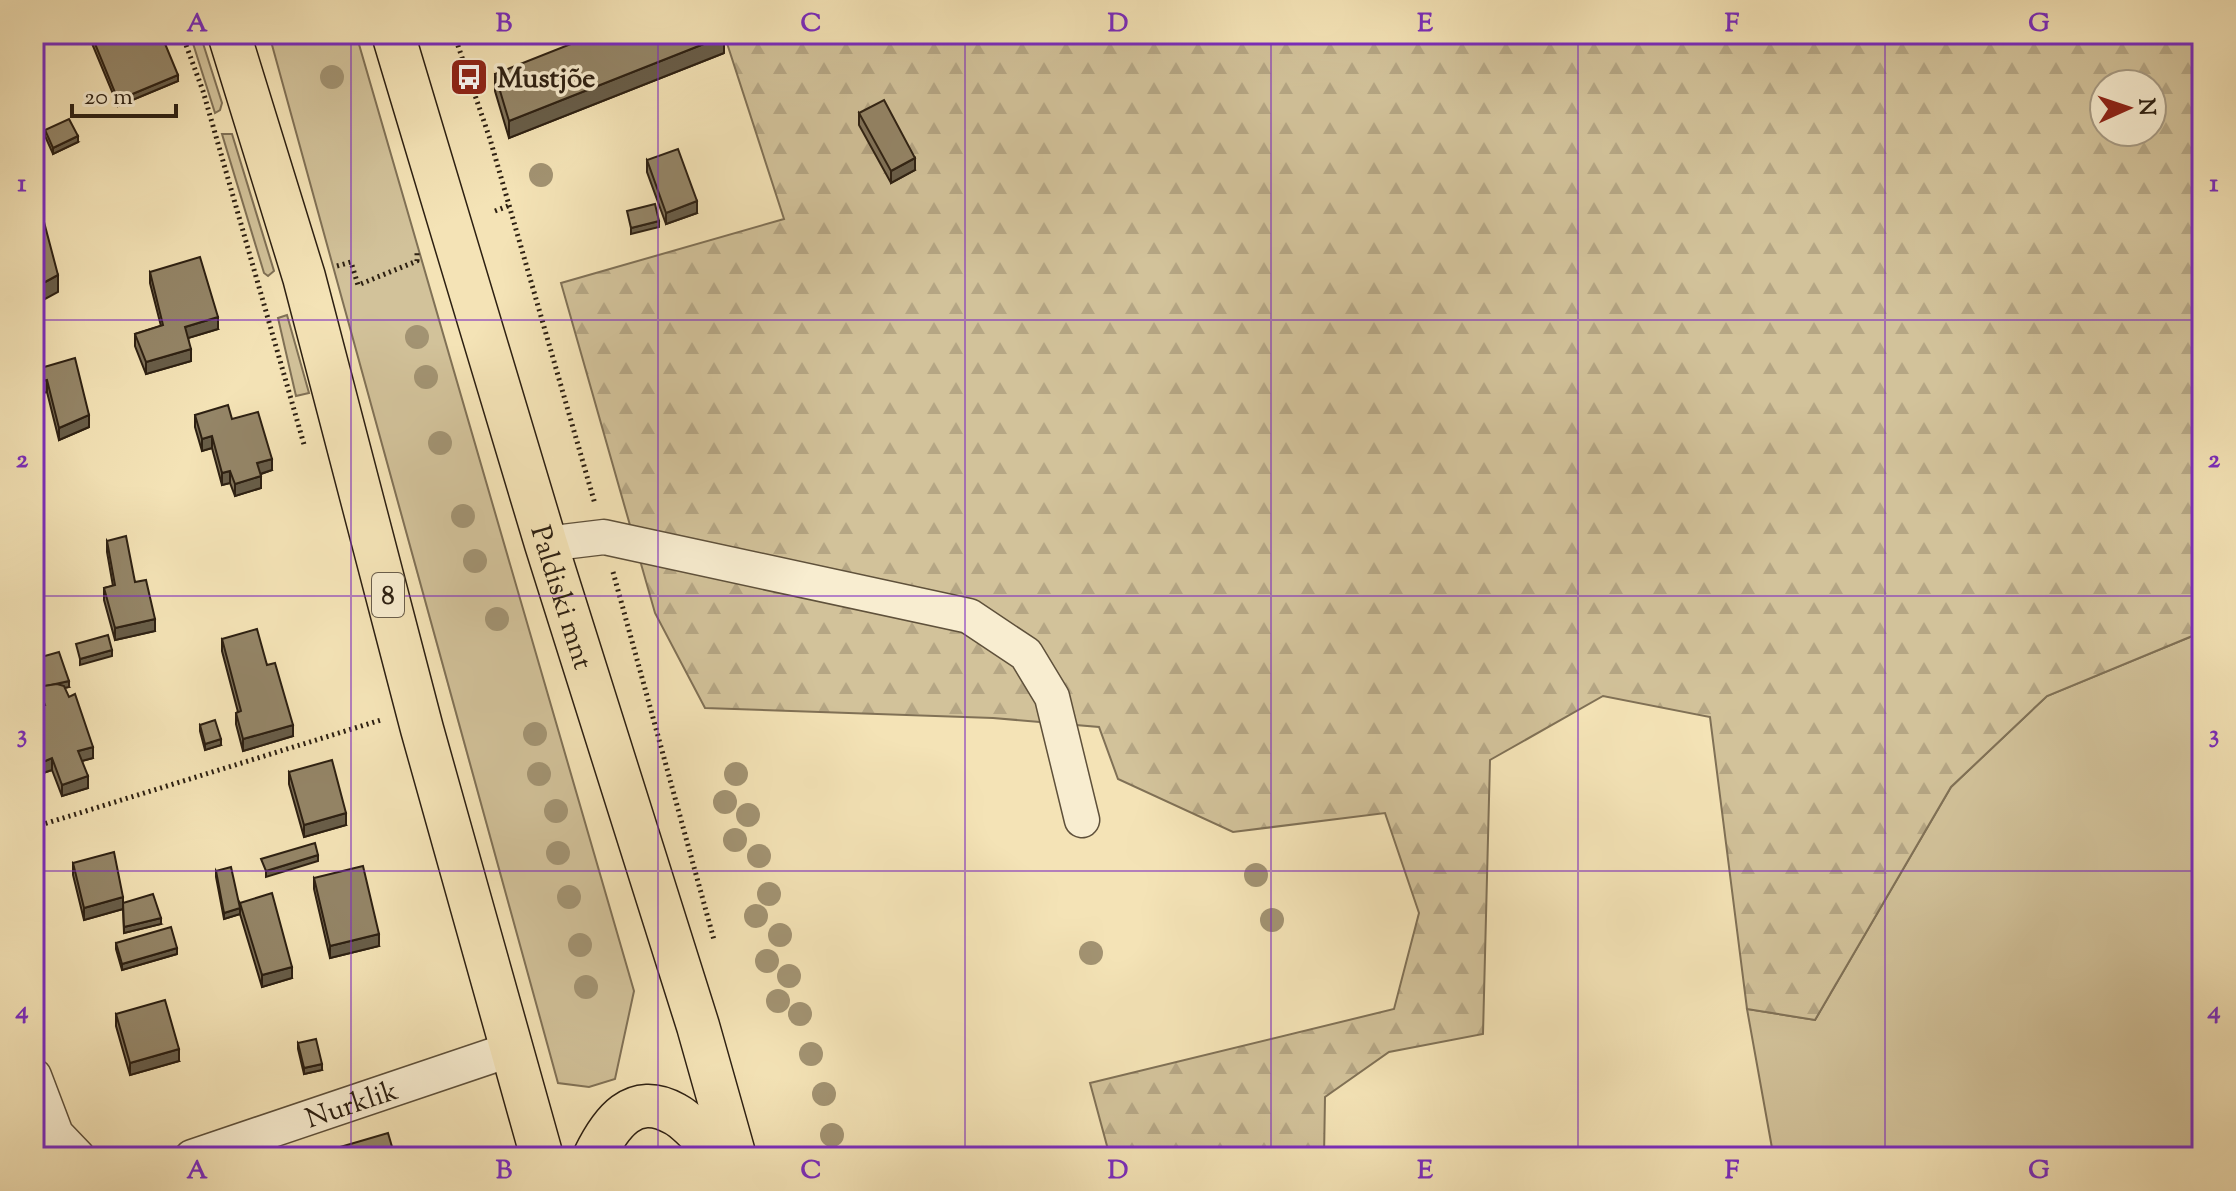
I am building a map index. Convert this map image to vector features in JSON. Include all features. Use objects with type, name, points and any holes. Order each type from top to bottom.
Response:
[{"type":"main road","name":"8","points":[[229,34],[304,277],[422,729],[542,1157]]},
{"type":"main road","name":"Paldiski mnt","points":[[393,34],[735,1157]]},
{"type":"main road","points":[[594,1157],[610,1127],[625,1113],[639,1107],[658,1107],[677,1115],[721,1157]]},
{"type":"street","points":[[546,544],[604,537],[969,616],[1026,654],[1052,697],[1082,820]]},
{"type":"street","name":"Nurklik","points":[[192,1157],[512,1049]]},
{"type":"street","points":[[34,1076],[56,1134],[78,1157]]},
{"type":"path","points":[[182,34],[203,91],[305,448]]},
{"type":"path","points":[[454,34],[490,139],[597,511]]},
{"type":"path","points":[[495,211],[508,206]]},
{"type":"path","points":[[333,267],[351,262],[358,285],[417,261],[418,247]]},
{"type":"path","points":[[611,561],[715,943]]},
{"type":"path","points":[[34,827],[382,720]]},
{"type":"green space","points":[[190,34],[200,34],[222,103],[215,113]]},
{"type":"green space","points":[[269,34],[356,34],[634,991],[615,1079],[589,1087],[558,1083]]},
{"type":"green space","points":[[724,34],[2202,34],[2202,632],[2047,696],[1951,787],[1815,1020],[1747,1009],[1710,717],[1603,696],[1490,760],[1483,1034],[1389,1052],[1325,1097],[1324,1157],[1110,1157],[1090,1083],[1394,1009],[1419,913],[1385,813],[1233,832],[1118,779],[1099,727],[993,718],[705,708],[655,613],[561,283],[784,219]]},
{"type":"green space","points":[[222,134],[232,134],[274,271],[268,276],[264,273]]},
{"type":"green space","points":[[287,315],[309,393],[296,396],[278,318]]},
{"type":"green space","points":[[2202,632],[2202,1157],[1763,1157],[1772,1148],[1747,1009],[1815,1020],[1951,787],[2047,696]]},
{"type":"building","points":[[91,34],[161,34],[178,75],[118,100]]},
{"type":"building","points":[[596,34],[724,36],[509,121],[495,74]]},
{"type":"building","points":[[884,100],[915,158],[891,171],[859,113]]},
{"type":"building","points":[[69,119],[78,136],[53,148],[45,130]]},
{"type":"building","points":[[678,149],[697,201],[666,213],[647,160]]},
{"type":"building","points":[[34,184],[58,275],[34,288]]},
{"type":"building","points":[[655,204],[659,221],[631,228],[627,211]]},
{"type":"building","points":[[200,257],[218,317],[185,327],[191,349],[146,362],[135,334],[163,325],[150,272]]},
{"type":"building","points":[[75,358],[89,415],[59,428],[47,380],[37,382],[34,370]]},
{"type":"building","points":[[228,405],[232,419],[258,412],[272,459],[257,463],[261,476],[235,484],[230,471],[222,473],[212,436],[202,439],[195,415]]},
{"type":"building","points":[[126,536],[135,582],[146,580],[155,619],[115,628],[104,588],[115,585],[107,541]]},
{"type":"building","points":[[257,629],[267,665],[275,663],[293,725],[243,739],[236,713],[241,711],[222,639]]},
{"type":"building","points":[[108,635],[112,650],[80,659],[76,644]]},
{"type":"building","points":[[59,652],[69,681],[37,688],[34,659]]},
{"type":"building","points":[[44,686],[64,686],[69,697],[75,694],[93,747],[78,751],[88,776],[62,785],[52,758],[43,762],[34,736],[34,708],[45,705],[42,697]]},
{"type":"building","points":[[215,720],[221,739],[205,744],[200,725]]},
{"type":"building","points":[[332,760],[346,813],[304,825],[289,772]]},
{"type":"building","points":[[315,843],[318,855],[266,871],[261,859]]},
{"type":"building","points":[[114,852],[123,897],[84,908],[73,863]]},
{"type":"building","points":[[363,866],[379,934],[330,946],[314,878]]},
{"type":"building","points":[[231,867],[240,908],[224,913],[216,871]]},
{"type":"building","points":[[272,893],[292,967],[262,975],[240,903]]},
{"type":"building","points":[[153,894],[161,918],[124,927],[123,903]]},
{"type":"building","points":[[171,927],[177,948],[122,964],[116,943]]},
{"type":"building","points":[[165,1000],[179,1049],[130,1063],[116,1014]]},
{"type":"building","points":[[316,1039],[322,1064],[304,1068],[298,1043]]},
{"type":"building","points":[[388,1133],[395,1157],[306,1157]]},
{"type":"place","name":"Mustjõe","points":[[469,77]]}]
